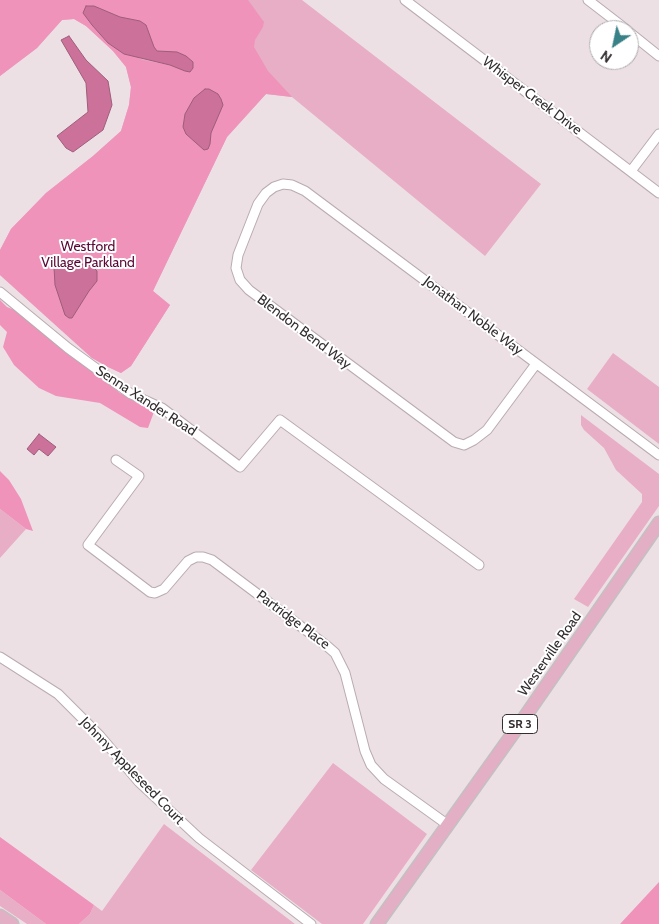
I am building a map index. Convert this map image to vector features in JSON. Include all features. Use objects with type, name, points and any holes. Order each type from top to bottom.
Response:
[{"type":"main road","name":"Westerville Road","points":[[377,924],[533,705],[659,523]]},
{"type":"main road","points":[[0,916],[12,924]]},
{"type":"street","name":"Whisper Creek Drive","points":[[405,0],[659,193]]},
{"type":"street","points":[[588,0],[614,20]]},
{"type":"street","points":[[639,40],[659,56]]},
{"type":"street","points":[[631,171],[659,134]]},
{"type":"street","name":"Jonathan Noble Way","points":[[283,184],[292,185],[305,191],[659,455]]},
{"type":"street","name":"Blendon Bend Way","points":[[283,184],[274,187],[266,193],[258,204],[238,255],[236,268],[240,280],[249,290],[444,436],[454,442],[464,444],[474,440],[487,430],[536,364]]},
{"type":"street","name":"Senna Xander Road","points":[[0,292],[68,348],[131,394],[162,408],[240,467],[280,420],[478,565]]},
{"type":"street","name":"Partridge Place","points":[[116,460],[139,476],[88,545],[150,592],[155,593],[160,592],[188,561],[203,556],[220,565],[327,646],[335,653],[345,673],[365,752],[371,765],[384,779],[448,825]]},
{"type":"street","name":"Johnny Appleseed Court","points":[[0,657],[58,694],[100,736],[139,782],[199,838],[311,924]]},
{"type":"green space","name":"Westford Village Parkland","points":[[0,0],[302,0],[541,184],[485,256],[292,97],[266,94],[227,137],[153,291],[170,305],[131,366],[121,373],[92,358],[0,275],[0,250],[11,229],[46,193],[121,131],[129,105],[131,87],[126,67],[113,51],[86,26],[74,19],[62,20],[37,48],[0,76]]},
{"type":"green space","name":"Westford Village Parkland","points":[[0,0],[248,0],[264,22],[255,40],[254,47],[268,71],[292,97],[266,94],[227,137],[153,291],[170,305],[131,366],[121,373],[92,358],[0,275],[0,250],[11,229],[46,193],[121,131],[129,105],[131,87],[126,67],[113,51],[86,26],[74,19],[62,20],[37,48],[0,76]],"holes":[[[94,6],[120,17],[140,21],[146,25],[154,48],[158,51],[177,52],[193,62],[193,68],[190,72],[170,65],[143,60],[108,43],[83,13]]]},
{"type":"green space","points":[[0,300],[7,307],[17,311],[120,393],[154,412],[148,428],[140,427],[100,403],[56,396],[39,388],[14,365],[3,347],[7,332],[0,325]]},
{"type":"green space","points":[[613,353],[659,387],[659,444],[587,389]]},
{"type":"green space","points":[[581,415],[659,474],[659,506],[588,607],[574,599],[642,502],[642,494],[616,470],[604,448],[584,430],[581,425]]},
{"type":"green space","points":[[0,471],[9,480],[21,499],[33,531],[26,529],[0,509]]},
{"type":"green space","points":[[0,509],[26,529],[0,558]]},
{"type":"green space","points":[[333,763],[427,834],[363,924],[322,924],[251,870]]},
{"type":"green space","points":[[164,824],[295,924],[79,924],[90,914],[94,905],[102,911]]},
{"type":"green space","points":[[0,837],[94,905],[90,914],[79,924],[46,924],[0,890]]},
{"type":"green space","points":[[659,882],[659,924],[620,924]]},
{"type":"green space","points":[[0,890],[46,924],[27,924],[0,906]]},
{"type":"shaded area","points":[[86,6],[94,6],[120,17],[140,21],[146,25],[157,51],[177,52],[186,56],[193,62],[193,68],[190,72],[185,71],[170,65],[124,54],[108,43],[92,25],[83,13]]},
{"type":"shaded area","points":[[69,36],[86,60],[108,81],[112,105],[103,130],[73,152],[66,148],[57,136],[88,112],[86,83],[61,40]]},
{"type":"shaded area","points":[[205,89],[218,94],[223,105],[211,133],[208,149],[204,150],[186,134],[183,127],[185,114],[194,98]]},
{"type":"shaded area","points":[[61,259],[92,266],[97,271],[97,281],[72,318],[65,315],[55,285],[54,267],[57,260]]},
{"type":"shaded area","points":[[39,434],[56,447],[48,456],[39,449],[34,455],[27,449]]}]
